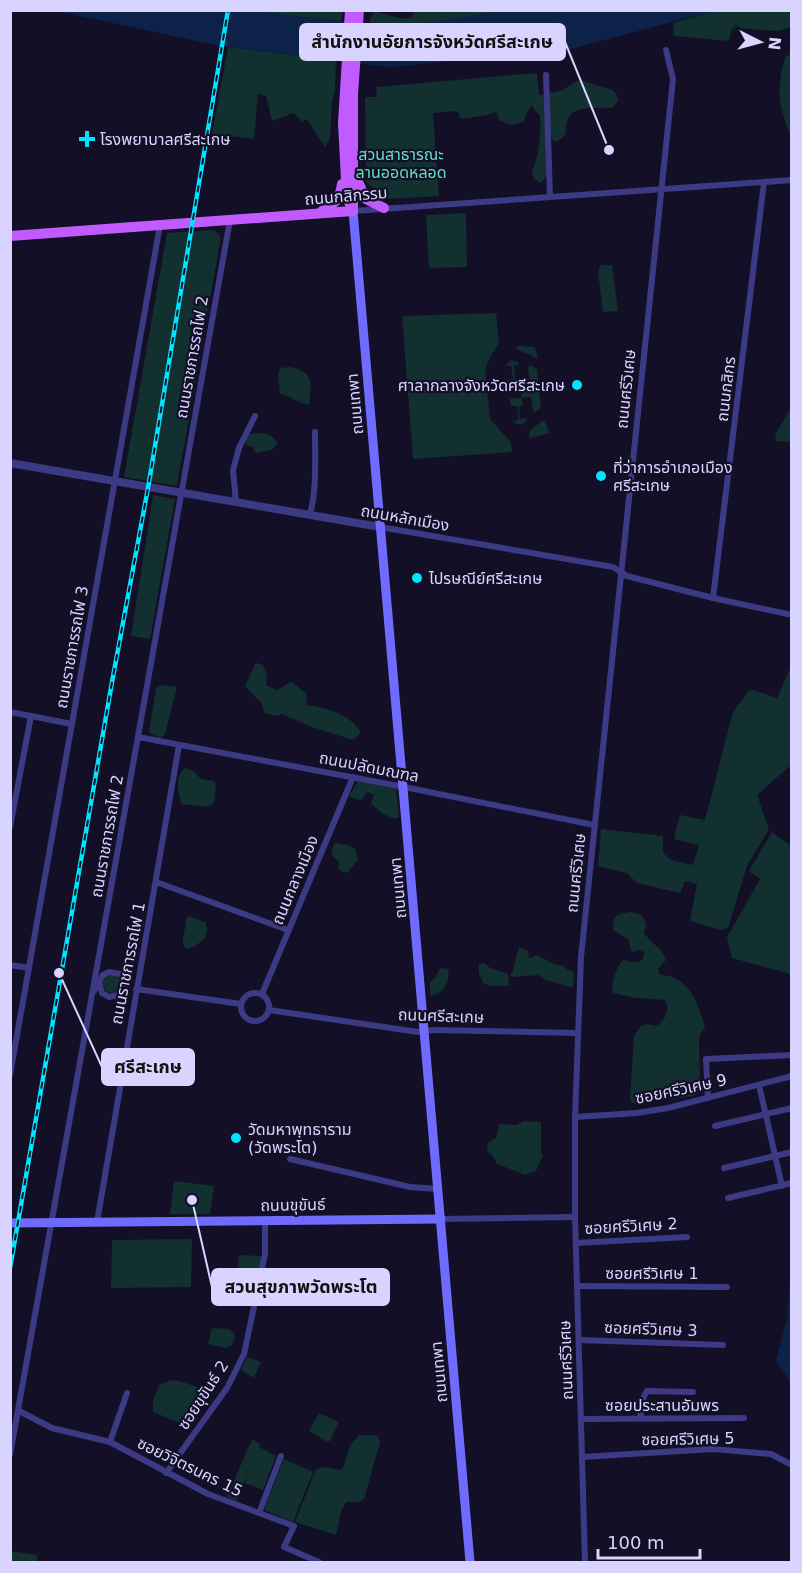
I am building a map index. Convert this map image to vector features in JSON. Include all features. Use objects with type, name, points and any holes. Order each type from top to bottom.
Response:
[{"type":"main road","points":[[350,10],[349,167],[353,211]]},
{"type":"main road","points":[[349,94],[359,10]]},
{"type":"main road","points":[[349,167],[362,195],[372,203],[384,208]]},
{"type":"main road","points":[[317,214],[334,204],[339,198],[349,167]]},
{"type":"main road","name":"ถนนกสิกรรม","points":[[10,236],[353,211]]},
{"type":"main road","name":"ถนนเทพา","points":[[353,211],[470,1563]]},
{"type":"main road","name":"ถนนขุขันธ์","points":[[10,1223],[441,1219]]},
{"type":"street","name":"ถนนศรีวิเศษ","points":[[585,1563],[575,1217],[575,1117],[581,957],[673,79],[666,50]]},
{"type":"street","points":[[546,75],[550,197]]},
{"type":"street","name":"ถนนกสิกรรม","points":[[353,211],[792,180]]},
{"type":"street","name":"ถนนกสิกร","points":[[713,598],[764,182]]},
{"type":"street","name":"ถนนราชการรถไฟ 2","points":[[97,981],[98,960],[230,220]]},
{"type":"street","name":"ถนนราชการรถไฟ 3","points":[[10,1075],[160,225]]},
{"type":"street","points":[[236,503],[233,470],[239,448],[255,416]]},
{"type":"street","points":[[309,515],[313,488],[315,432]]},
{"type":"street","name":"ถนนหลักเมือง","points":[[10,463],[613,567],[627,576],[792,615]]},
{"type":"street","points":[[10,712],[72,724]]},
{"type":"street","points":[[10,827],[31,716]]},
{"type":"street","name":"ถนนปลัดมณฑล","points":[[138,737],[594,825]]},
{"type":"street","name":"ถนนราชการรถไฟ 1","points":[[97,1222],[133,1004],[180,745]]},
{"type":"street","name":"ถนนกลางเมือง","points":[[261,994],[353,777]]},
{"type":"street","points":[[156,882],[288,930]]},
{"type":"street","points":[[98,960],[109,972]]},
{"type":"street","points":[[10,964],[29,968]]},
{"type":"street","points":[[10,1455],[92,993],[97,981],[109,972],[116,972],[124,979],[125,986],[122,993],[112,997],[100,990],[97,981]]},
{"type":"street","points":[[124,979],[139,975]]},
{"type":"street","points":[[136,989],[241,1004]]},
{"type":"street","points":[[255,992],[268,1000],[269,1010],[266,1016],[255,1021],[245,1017],[241,1004],[243,998],[255,992]]},
{"type":"street","points":[[122,993],[133,1004]]},
{"type":"street","name":"ถนนศรีสะเกษ","points":[[269,1010],[418,1032],[577,1033]]},
{"type":"street","points":[[708,1098],[706,1059],[792,1055]]},
{"type":"street","name":"ซอยศรีวิเศษ 9","points":[[575,1117],[637,1113],[668,1108],[792,1076]]},
{"type":"street","points":[[759,1085],[782,1185]]},
{"type":"street","points":[[715,1125],[792,1108]]},
{"type":"street","points":[[724,1168],[792,1152]]},
{"type":"street","points":[[290,1159],[410,1187],[438,1189]]},
{"type":"street","points":[[728,1198],[792,1183]]},
{"type":"street","name":"ถนนขุขันธ์","points":[[441,1219],[575,1217]]},
{"type":"street","name":"ซอยขุขันธ์ 2","points":[[166,1473],[227,1388],[244,1354],[265,1254],[265,1221]]},
{"type":"street","name":"ซอยศรีวิเศษ 2","points":[[576,1243],[687,1237]]},
{"type":"street","name":"ซอยศรีวิเศษ 1","points":[[577,1286],[726,1287]]},
{"type":"street","name":"ซอยศรีวิเศษ 3","points":[[579,1340],[723,1345]]},
{"type":"street","points":[[640,1418],[647,1391],[693,1392]]},
{"type":"street","points":[[110,1442],[127,1392]]},
{"type":"street","name":"ซอยวิจิตรนคร 15","points":[[19,1411],[52,1428],[110,1442],[208,1494],[294,1526],[284,1547],[319,1563]]},
{"type":"street","name":"ซอยประสานอัมพร","points":[[581,1419],[744,1418]]},
{"type":"street","name":"ซอยศรีวิเศษ 5","points":[[582,1457],[713,1449],[771,1454],[792,1465]]},
{"type":"street","points":[[259,1513],[281,1456]]},
{"type":"green space","points":[[244,11],[343,11],[341,21]]},
{"type":"green space","points":[[374,11],[403,19],[411,17],[414,11],[501,11],[402,28],[369,22]]},
{"type":"green space","points":[[714,11],[791,11],[791,27],[778,31],[732,28],[729,41],[674,36],[673,23]]},
{"type":"green space","points":[[228,47],[336,60],[330,139],[325,147],[307,119],[302,122],[294,113],[272,121],[266,96],[258,94],[254,139],[212,134]]},
{"type":"green space","points":[[791,54],[791,138],[781,106],[780,78],[786,55]]},
{"type":"green space","name":"สวนสาธารณะ ลานออดหลอด","points":[[537,73],[539,95],[560,91],[578,81],[584,81],[612,90],[617,95],[618,101],[612,108],[581,109],[571,114],[564,136],[556,142],[551,138],[547,175],[541,183],[534,179],[532,171],[538,151],[540,130],[540,115],[533,106],[530,107],[523,122],[512,125],[500,121],[496,112],[461,119],[457,111],[433,113],[439,196],[387,199],[366,182],[365,97],[377,97],[376,87]]},
{"type":"green space","points":[[466,213],[467,267],[429,268],[426,215]]},
{"type":"green space","points":[[214,230],[221,237],[177,486],[124,477],[167,233]]},
{"type":"green space","points":[[601,265],[612,265],[618,311],[603,312],[598,271]]},
{"type":"green space","points":[[496,313],[499,343],[485,369],[490,419],[511,442],[512,452],[413,459],[402,316]]},
{"type":"green space","points":[[516,346],[535,347],[538,359],[517,349]]},
{"type":"green space","points":[[511,360],[519,363],[514,366],[515,379],[519,378],[520,384],[530,383],[528,368],[530,365],[537,369],[541,408],[535,412],[531,397],[522,398],[520,385],[508,385],[507,380],[513,379],[511,366],[505,366]]},
{"type":"green space","points":[[290,367],[304,372],[310,380],[309,405],[280,394],[278,376],[280,368]]},
{"type":"green space","points":[[522,398],[523,405],[519,406],[520,419],[526,418],[527,421],[521,425],[512,422],[519,419],[517,406],[511,406],[509,399]]},
{"type":"green space","points":[[791,408],[791,442],[775,441],[776,433]]},
{"type":"green space","points":[[544,420],[550,433],[529,438],[530,430]]},
{"type":"green space","points":[[262,433],[272,436],[278,443],[272,450],[256,453],[252,447],[246,445],[247,434]]},
{"type":"green space","points":[[153,495],[175,499],[150,639],[131,636]]},
{"type":"green space","points":[[257,663],[263,665],[267,675],[266,685],[277,690],[291,682],[306,693],[307,705],[330,710],[345,717],[357,726],[361,733],[353,740],[312,727],[282,714],[277,716],[264,713],[262,704],[245,686]]},
{"type":"green space","points":[[791,666],[791,765],[757,795],[769,829],[747,866],[728,928],[720,930],[690,921],[697,884],[685,881],[680,893],[637,883],[627,873],[598,866],[601,829],[663,836],[663,853],[671,860],[693,865],[699,845],[674,839],[680,815],[705,820],[733,712],[750,689],[777,698]]},
{"type":"green space","points":[[161,685],[177,687],[165,734],[160,738],[149,732],[156,688]]},
{"type":"green space","points":[[184,768],[192,770],[201,779],[214,781],[216,784],[214,803],[207,807],[181,804],[178,780]]},
{"type":"green space","points":[[359,781],[396,789],[399,817],[394,819],[382,813],[371,804],[374,795],[367,792],[361,801],[349,796]]},
{"type":"green space","points":[[772,832],[791,846],[791,974],[732,958],[727,937],[760,879],[749,871]]},
{"type":"green space","points":[[335,843],[348,845],[356,850],[358,859],[348,872],[344,873],[338,869],[339,862],[332,853]]},
{"type":"green space","points":[[631,912],[642,915],[646,925],[644,932],[659,948],[666,960],[658,969],[659,974],[672,977],[685,986],[690,991],[700,1012],[705,1027],[699,1037],[700,1088],[693,1096],[634,1104],[630,1100],[634,1036],[641,1026],[646,1024],[658,1026],[667,1011],[665,1000],[636,998],[613,993],[615,975],[620,963],[623,960],[637,962],[644,957],[644,952],[639,950],[633,952],[629,940],[613,930],[614,918],[619,914]]},
{"type":"green space","points":[[189,916],[205,922],[207,931],[201,942],[189,949],[184,947],[183,940],[186,919]]},
{"type":"green space","points":[[519,947],[528,951],[529,958],[537,955],[574,972],[573,988],[546,980],[538,975],[513,977],[510,975]]},
{"type":"green space","points":[[485,963],[490,968],[508,974],[509,986],[490,986],[483,983],[479,973],[479,964]]},
{"type":"green space","points":[[440,968],[448,969],[447,983],[439,993],[430,996],[430,982]]},
{"type":"green space","points":[[112,975],[118,978],[121,984],[118,990],[112,993],[106,990],[103,984],[106,978]]},
{"type":"green space","points":[[523,1121],[541,1122],[541,1152],[543,1155],[536,1171],[525,1175],[497,1164],[487,1151],[488,1143],[496,1138],[499,1124],[517,1125]]},
{"type":"green space","points":[[174,1181],[214,1186],[210,1214],[170,1214]]},
{"type":"green space","points":[[192,1239],[191,1287],[111,1288],[112,1240]]},
{"type":"green space","points":[[239,1255],[262,1256],[260,1270],[238,1269]]},
{"type":"green space","points":[[214,1328],[228,1329],[234,1333],[235,1338],[231,1346],[226,1348],[208,1344],[211,1330]]},
{"type":"green space","points":[[247,1357],[261,1362],[254,1378],[241,1370]]},
{"type":"green space","points":[[171,1380],[192,1385],[202,1392],[201,1406],[190,1422],[180,1423],[153,1412],[153,1401],[159,1385]]},
{"type":"green space","points":[[319,1413],[339,1422],[330,1441],[309,1431]]},
{"type":"green space","points":[[359,1435],[377,1435],[380,1442],[364,1499],[359,1502],[346,1502],[341,1511],[336,1535],[295,1522],[316,1469],[325,1467],[341,1470],[350,1446]]},
{"type":"green space","points":[[252,1439],[260,1444],[259,1447],[276,1456],[263,1490],[245,1483],[251,1466],[237,1501],[227,1497]]},
{"type":"green space","points":[[284,1459],[313,1472],[293,1522],[264,1510]]},
{"type":"green space","points":[[10,1551],[38,1555],[36,1562],[11,1562]]},
{"type":"water","points":[[244,10],[401,28],[501,11],[714,11],[571,49],[390,67],[215,45],[57,11]]},
{"type":"water","points":[[791,1267],[791,1383],[776,1361],[787,1319]]},
{"type":"railway","points":[[10,1268],[148,488],[228,10]]},
{"type":"place","name":"โรงพยาบาลศรีสะเกษ","points":[[87,139]]},
{"type":"place","name":"สำนักงานอัยการจังหวัดศรีสะเกษ","points":[[609,150]]},
{"type":"place","name":"ศาลากลางจังหวัดศรีสะเกษ","points":[[577,385]]},
{"type":"place","name":"ที่ว่าการอำเภอเมือง ศรีสะเกษ","points":[[601,476]]},
{"type":"place","name":"ไปรษณีย์ศรีสะเกษ","points":[[417,578]]},
{"type":"place","name":"ศรีสะเกษ","points":[[59,973]]},
{"type":"place","name":"วัดมหาพุทธาราม (วัดพระโต)","points":[[236,1138]]},
{"type":"place","name":"สวนสุขภาพวัดพระโต","points":[[192,1200]]}]
